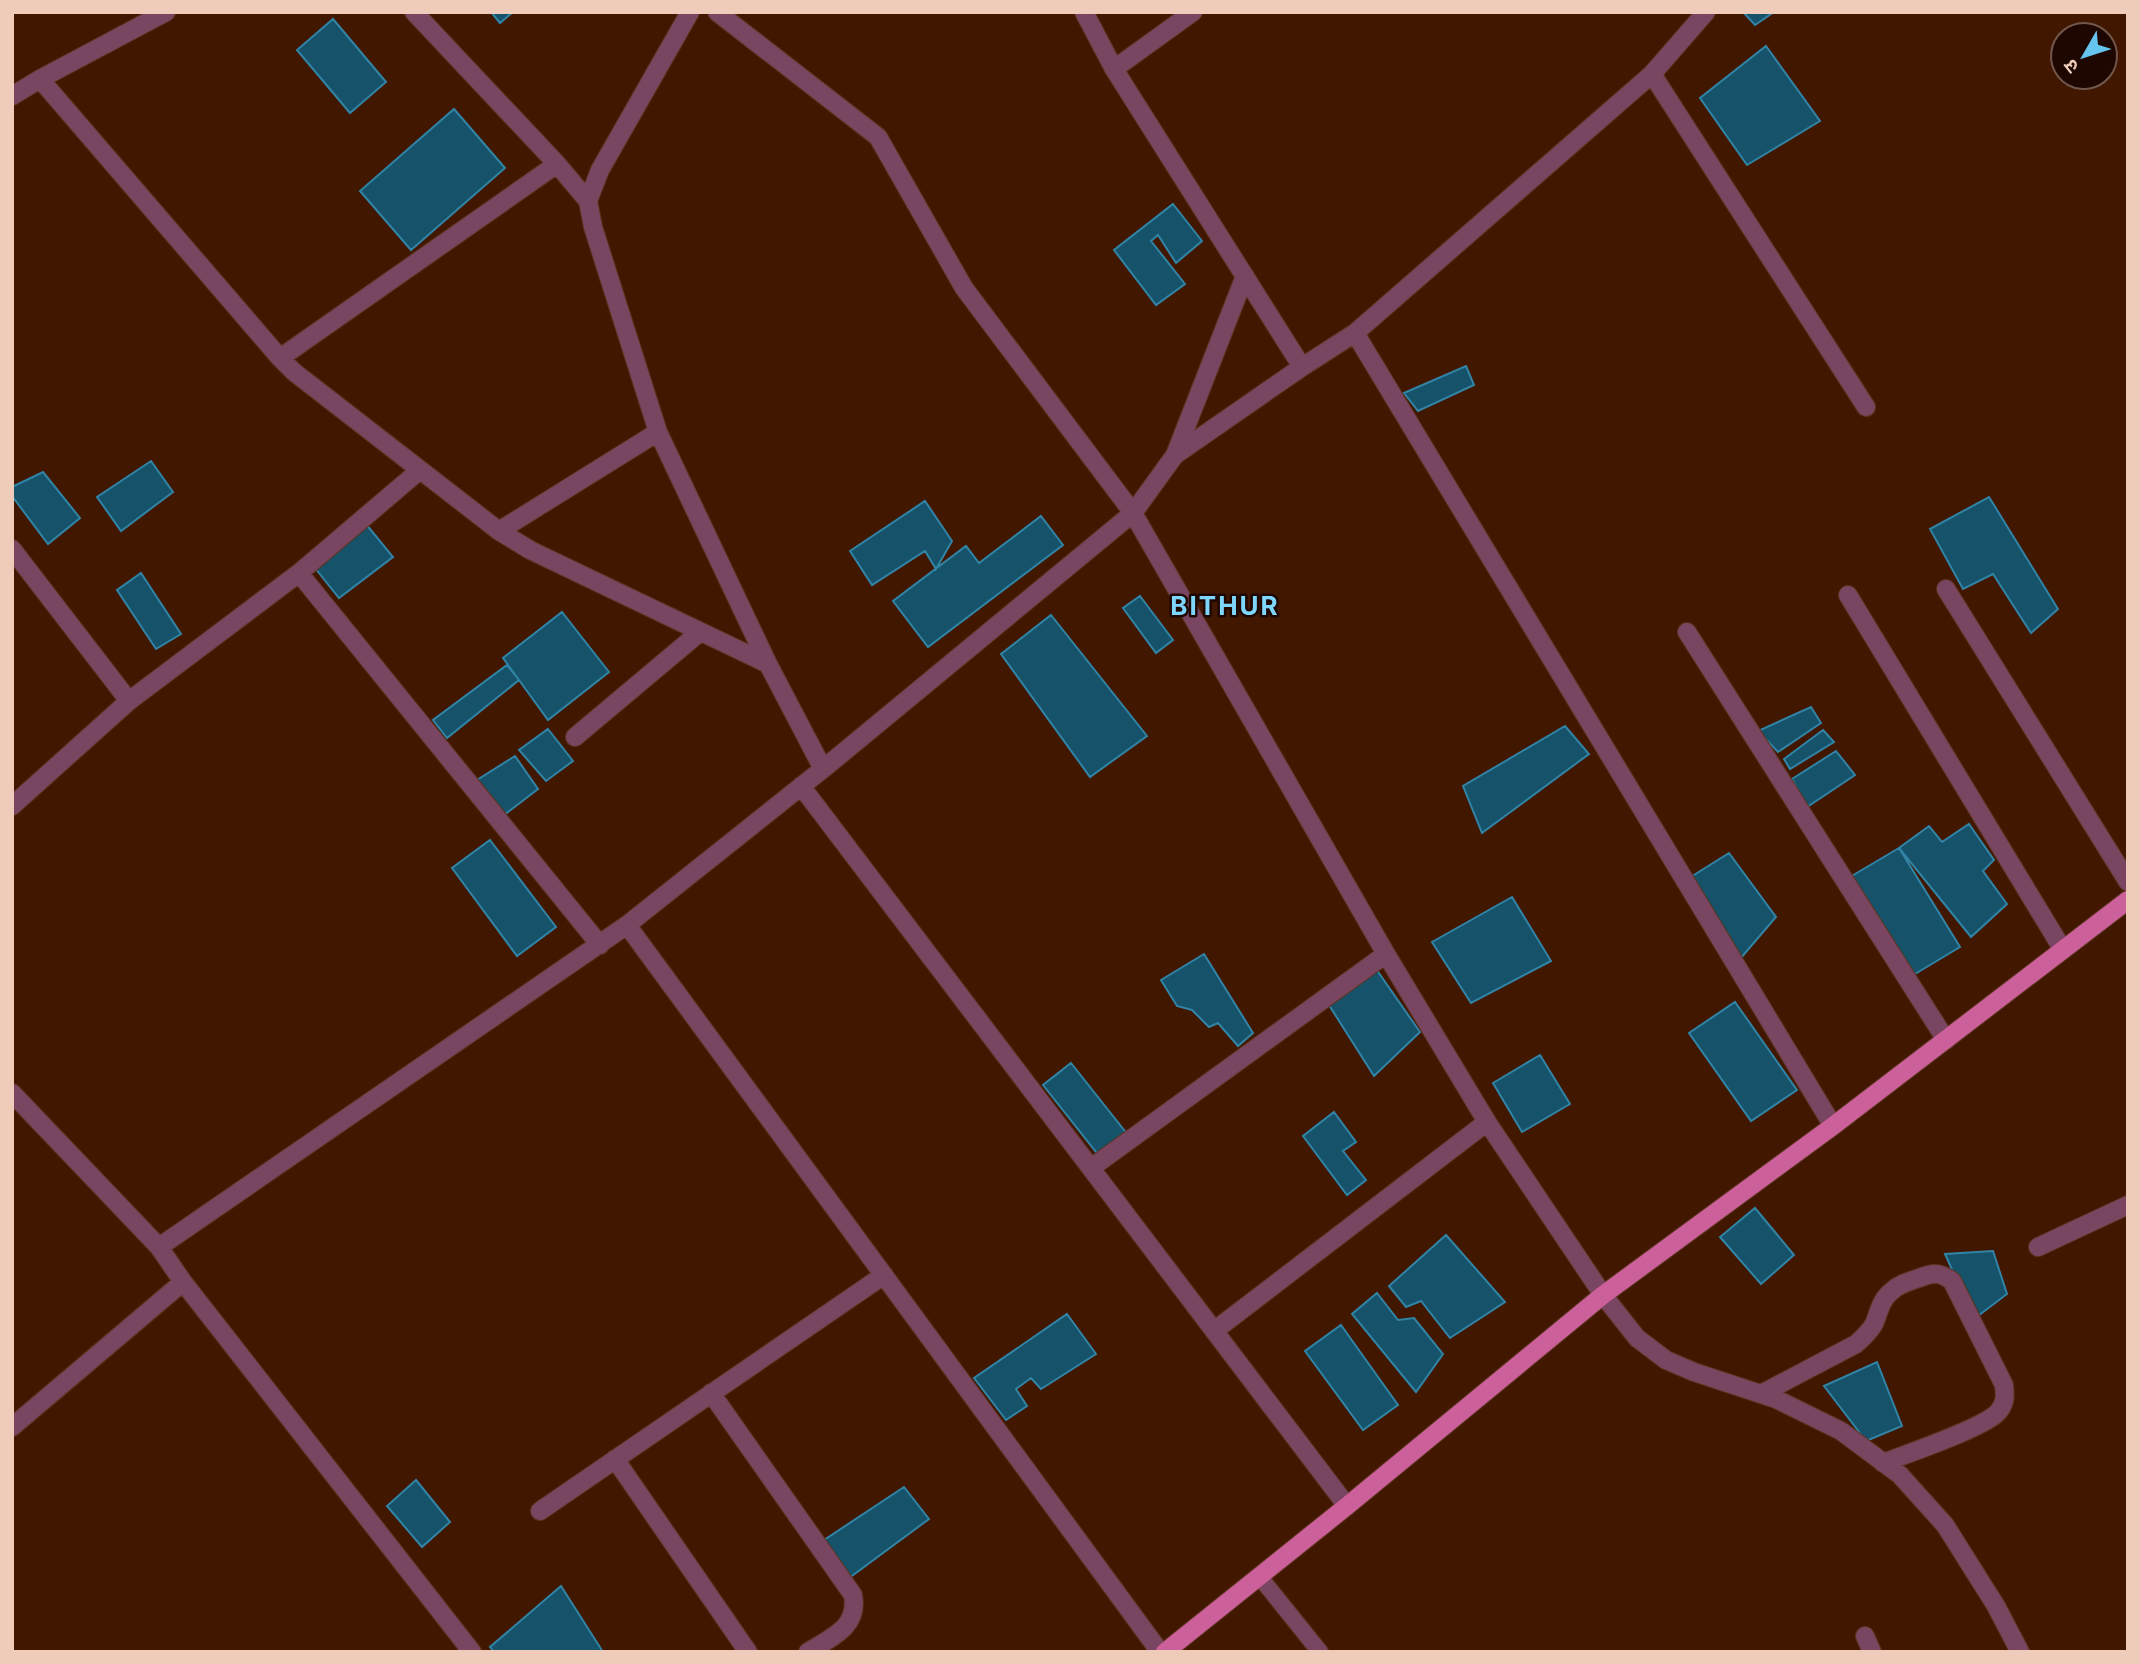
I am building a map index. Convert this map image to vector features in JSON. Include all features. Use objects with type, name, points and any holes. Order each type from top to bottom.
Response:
[{"type":"main road","points":[[1163,1652],[1347,1506],[1603,1296],[1833,1126],[2128,900]]},
{"type":"street","points":[[12,96],[166,12]]},
{"type":"street","points":[[414,12],[557,164],[588,201],[593,227],[658,432],[768,664],[822,769]]},
{"type":"street","points":[[588,201],[600,170],[690,12]]},
{"type":"street","points":[[717,12],[878,137],[964,288],[1133,513],[1386,954],[1487,1122],[1603,1296],[1637,1338],[1666,1360],[1693,1372],[1776,1399],[1841,1431],[1900,1475],[1945,1525],[1996,1606],[2020,1652]]},
{"type":"street","points":[[1084,12],[1115,69],[1302,367]]},
{"type":"street","points":[[1115,69],[1193,12]]},
{"type":"street","points":[[1175,455],[1356,333],[1652,74],[1706,12]]},
{"type":"street","points":[[1652,74],[1866,407]]},
{"type":"street","points":[[40,79],[294,372],[499,531],[530,550],[768,664]]},
{"type":"street","points":[[280,358],[557,164]]},
{"type":"street","points":[[159,1247],[627,925],[822,769],[1133,513],[1175,455],[1245,276]]},
{"type":"street","points":[[1356,333],[1833,1126]]},
{"type":"street","points":[[499,531],[658,432]]},
{"type":"street","points":[[12,806],[129,701],[299,573],[420,470]]},
{"type":"street","points":[[12,549],[129,701]]},
{"type":"street","points":[[299,573],[600,945]]},
{"type":"street","points":[[1946,589],[2128,882]]},
{"type":"street","points":[[1848,594],[2063,950]]},
{"type":"street","points":[[575,737],[700,632]]},
{"type":"street","points":[[1687,632],[1946,1040]]},
{"type":"street","points":[[801,786],[1347,1506]]},
{"type":"street","points":[[627,925],[1163,1652]]},
{"type":"street","points":[[1091,1168],[1386,954]]},
{"type":"street","points":[[12,1093],[159,1247],[183,1282],[472,1652]]},
{"type":"street","points":[[1214,1331],[1487,1122]]},
{"type":"street","points":[[2038,1247],[2128,1205]]},
{"type":"street","points":[[1761,1394],[1856,1345],[1873,1324],[1889,1292],[1901,1284],[1930,1274],[1942,1274],[1952,1281],[2004,1385],[2006,1399],[1998,1413],[1977,1425],[1883,1463]]},
{"type":"street","points":[[540,1511],[884,1275]]},
{"type":"street","points":[[12,1427],[183,1282]]},
{"type":"street","points":[[711,1393],[853,1595],[856,1608],[851,1620],[840,1632],[808,1652]]},
{"type":"street","points":[[615,1459],[748,1652]]},
{"type":"lane","points":[[1259,1576],[1320,1652]]},
{"type":"building","points":[[491,12],[513,12],[500,23]]},
{"type":"building","points":[[1743,12],[1774,12],[1755,25]]},
{"type":"building","points":[[333,19],[386,82],[350,113],[297,50]]},
{"type":"building","points":[[1766,46],[1820,121],[1747,165],[1700,98]]},
{"type":"building","points":[[454,109],[505,168],[411,250],[360,191]]},
{"type":"building","points":[[1173,204],[1202,241],[1176,263],[1158,235],[1151,241],[1185,284],[1156,305],[1114,250]]},
{"type":"building","points":[[1466,366],[1474,385],[1418,411],[1404,393]]},
{"type":"building","points":[[151,461],[173,492],[121,531],[97,497]]},
{"type":"building","points":[[43,472],[80,518],[48,544],[12,496],[12,487]]},
{"type":"building","points":[[1989,497],[2058,609],[2031,633],[1993,574],[1963,589],[1930,529]]},
{"type":"building","points":[[925,501],[952,541],[936,569],[925,551],[872,585],[850,551]]},
{"type":"building","points":[[1041,516],[1063,545],[928,647],[893,601],[966,546],[979,563]]},
{"type":"building","points":[[366,524],[393,557],[339,598],[315,568]]},
{"type":"building","points":[[141,573],[181,634],[156,649],[117,590]]},
{"type":"building","points":[[1140,596],[1173,640],[1156,653],[1123,608]]},
{"type":"building","points":[[562,612],[609,672],[548,720],[503,658]]},
{"type":"building","points":[[1051,615],[1147,736],[1090,777],[1001,654]]},
{"type":"building","points":[[507,665],[519,680],[447,738],[433,720]]},
{"type":"building","points":[[1811,707],[1821,723],[1778,752],[1758,731]]},
{"type":"building","points":[[1565,726],[1589,754],[1482,833],[1463,786]]},
{"type":"building","points":[[548,729],[573,761],[546,781],[519,750]]},
{"type":"building","points":[[1823,730],[1834,742],[1790,769],[1784,759]]},
{"type":"building","points":[[1836,751],[1855,775],[1807,807],[1792,779]]},
{"type":"building","points":[[515,756],[538,789],[504,815],[477,780]]},
{"type":"building","points":[[1969,824],[1994,860],[1983,871],[2007,904],[1971,937],[1899,848],[1929,826],[1942,842]]},
{"type":"building","points":[[490,840],[556,927],[517,956],[452,868]]},
{"type":"building","points":[[1899,848],[1960,947],[1910,977],[1850,877]]},
{"type":"building","points":[[1729,853],[1776,917],[1740,959],[1686,880]]},
{"type":"building","points":[[1512,897],[1551,961],[1471,1003],[1432,942]]},
{"type":"building","points":[[1204,954],[1253,1033],[1238,1046],[1218,1023],[1209,1027],[1192,1010],[1177,1006],[1161,980]]},
{"type":"building","points":[[1374,966],[1420,1032],[1374,1076],[1327,1002]]},
{"type":"building","points":[[1735,1002],[1797,1090],[1751,1121],[1689,1033]]},
{"type":"building","points":[[1540,1055],[1570,1104],[1522,1132],[1493,1083]]},
{"type":"building","points":[[1071,1063],[1128,1135],[1100,1157],[1043,1085]]},
{"type":"building","points":[[1334,1112],[1356,1142],[1343,1151],[1366,1180],[1347,1195],[1303,1136]]},
{"type":"building","points":[[1755,1208],[1794,1255],[1761,1284],[1720,1237]]},
{"type":"building","points":[[1446,1235],[1505,1302],[1450,1338],[1421,1301],[1406,1307],[1389,1286]]},
{"type":"building","points":[[1993,1251],[2007,1294],[1974,1319],[1945,1254]]},
{"type":"building","points":[[1377,1293],[1398,1320],[1414,1318],[1443,1354],[1416,1392],[1352,1314]]},
{"type":"building","points":[[1067,1314],[1096,1354],[1041,1389],[1031,1378],[1016,1389],[1027,1406],[1006,1420],[974,1378]]},
{"type":"building","points":[[1341,1325],[1398,1405],[1363,1430],[1305,1351]]},
{"type":"building","points":[[1877,1362],[1902,1426],[1866,1441],[1824,1386]]},
{"type":"building","points":[[416,1480],[450,1522],[422,1547],[387,1506]]},
{"type":"building","points":[[904,1487],[929,1519],[845,1581],[821,1542]]},
{"type":"building","points":[[561,1586],[603,1652],[494,1652],[490,1647]]},
{"type":"district","name":"BITHUR","points":[[1225,606]]}]
